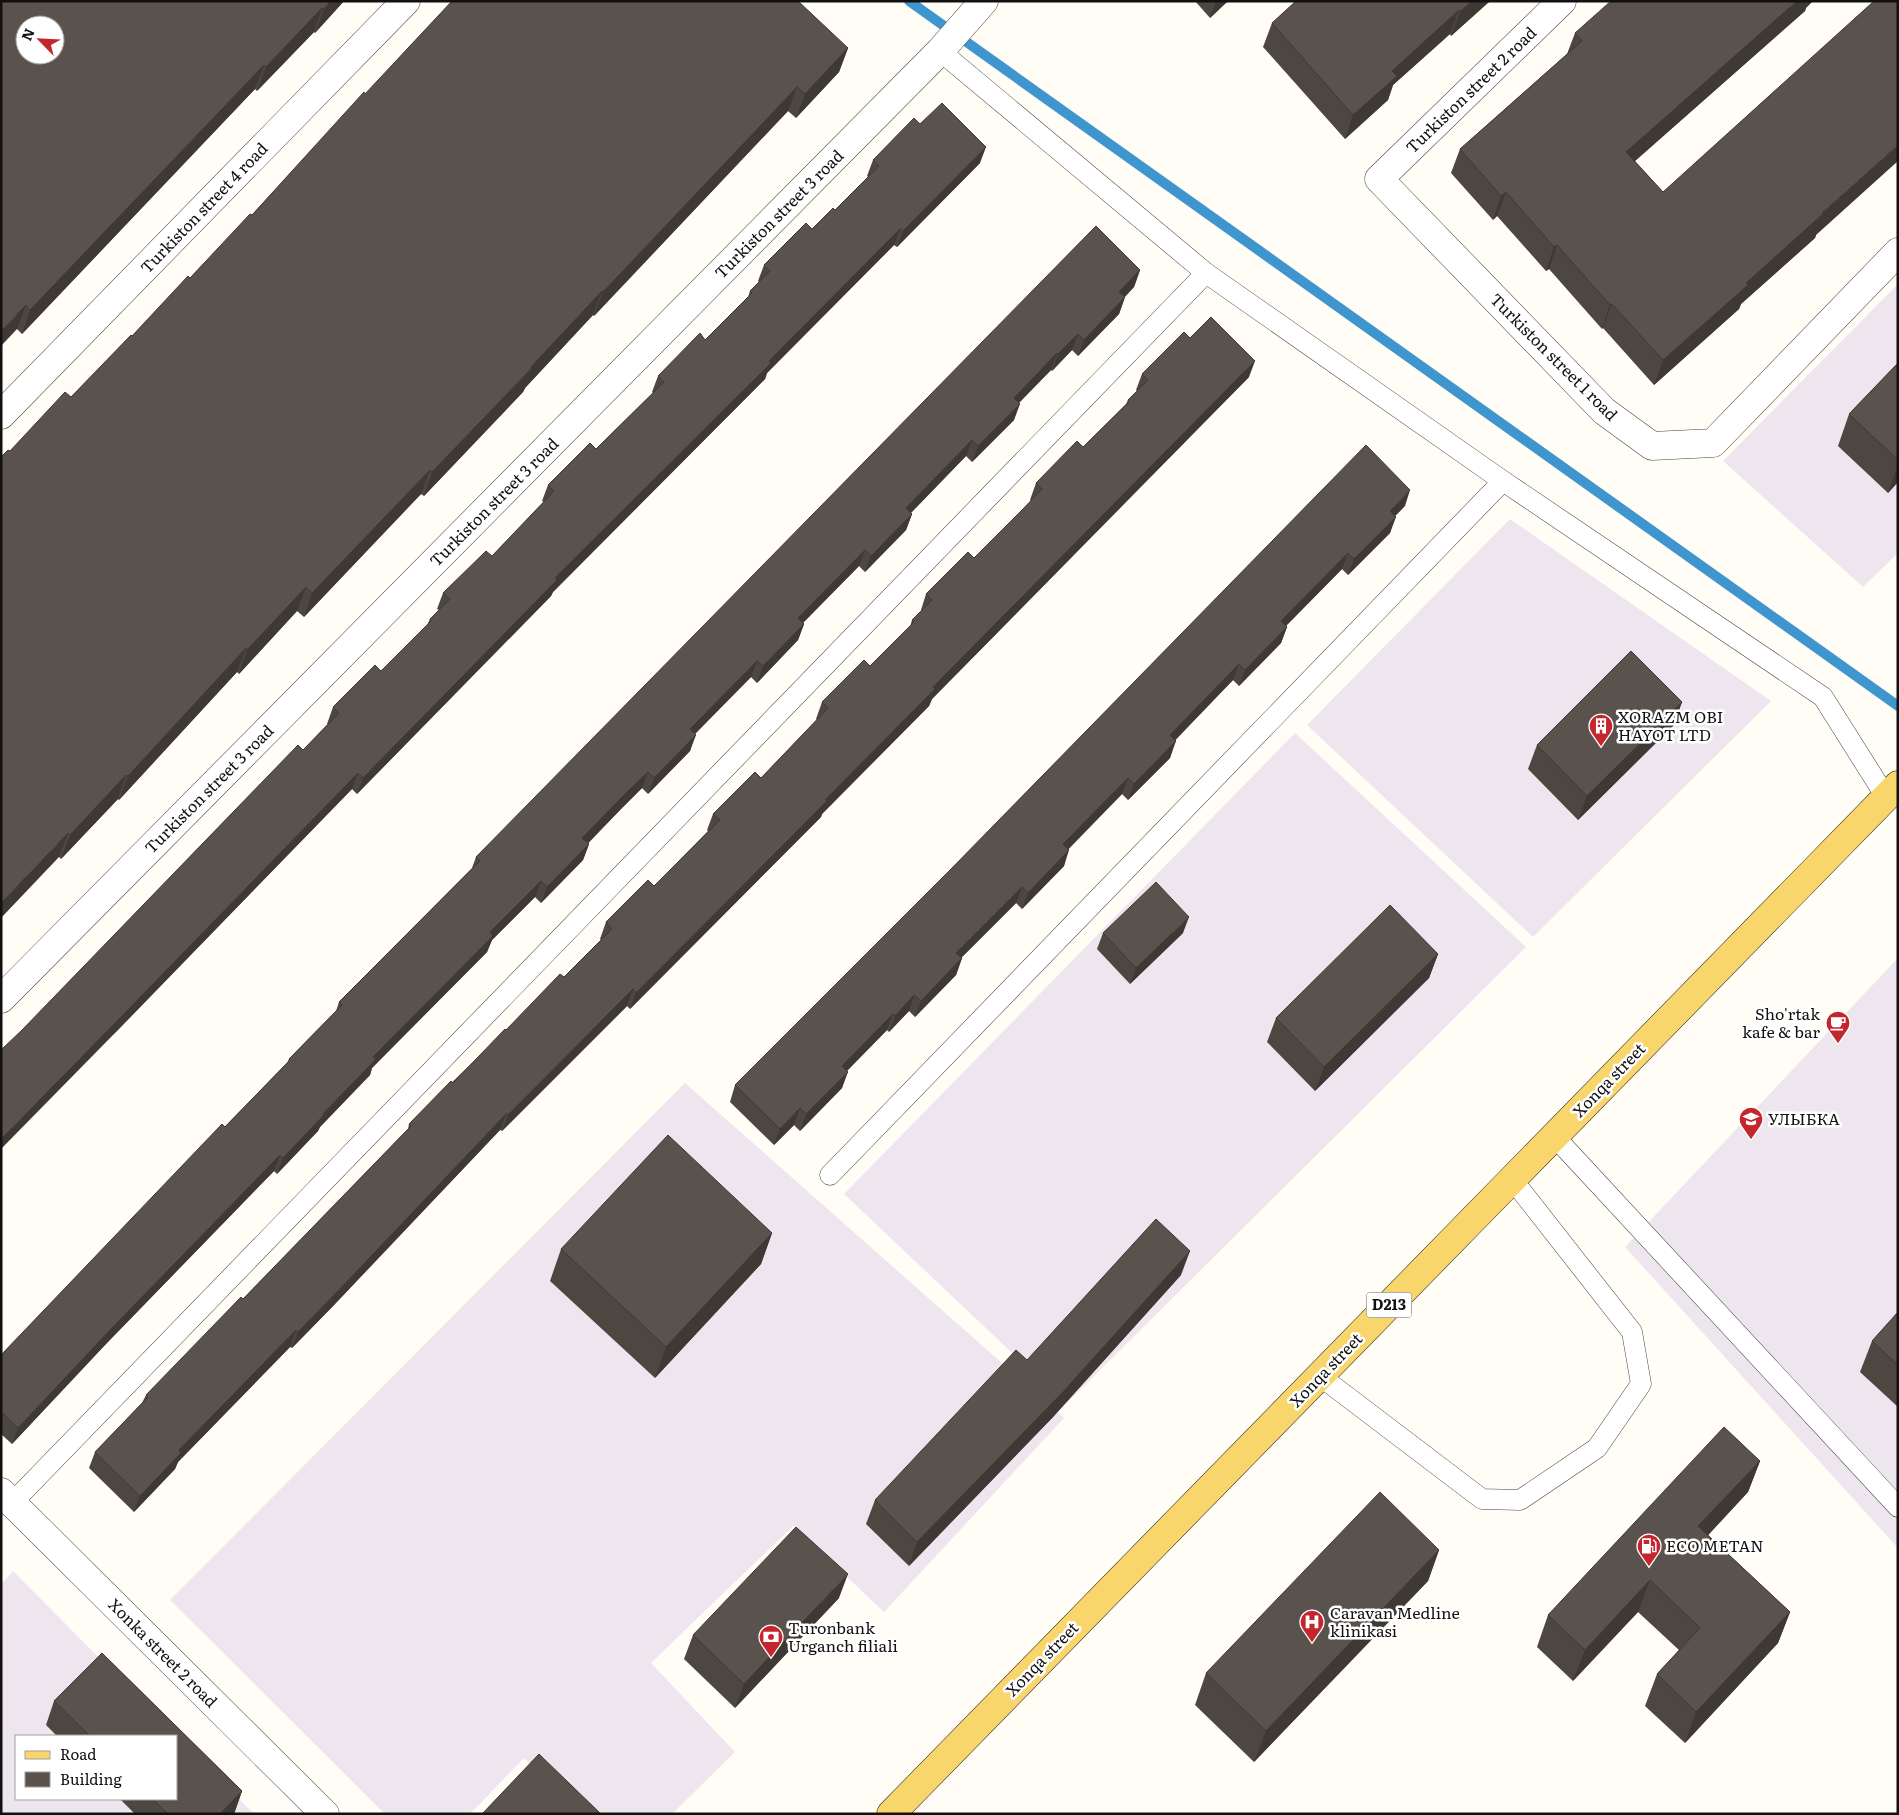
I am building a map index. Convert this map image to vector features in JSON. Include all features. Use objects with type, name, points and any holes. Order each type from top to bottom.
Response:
[{"type":"main road","name":"Xonqa street","points":[[891,1814],[1892,791]]},
{"type":"street","name":"Turkiston street 4 road","points":[[1,415],[406,1]]},
{"type":"street","name":"Turkiston street 3 road","points":[[1,999],[940,51],[984,1]]},
{"type":"street","name":"Turkiston street 2 road","points":[[1379,178],[1562,1]]},
{"type":"street","name":"Turkiston street 1 road","points":[[1379,178],[1604,412],[1652,446],[1713,443],[1898,252]]},
{"type":"street","name":"Xonka street 2 road","points":[[7,1498],[325,1814]]},
{"type":"lane","points":[[940,51],[1206,273],[1503,481],[1823,697],[1892,791]]},
{"type":"lane","points":[[7,1498],[1206,273]]},
{"type":"lane","points":[[830,1175],[1503,481]]},
{"type":"lane","points":[[1554,1136],[1898,1507]]},
{"type":"lane","points":[[1320,1376],[1482,1499],[1520,1500],[1597,1448],[1641,1384],[1632,1332],[1512,1179]]},
{"type":"shaded area","points":[[1898,284],[1898,553],[1863,587],[1723,461]]},
{"type":"shaded area","points":[[1510,519],[1771,701],[1533,937],[1307,725]]},
{"type":"shaded area","points":[[1295,733],[1526,947],[1066,1404],[844,1194]]},
{"type":"shaded area","points":[[1898,958],[1898,1548],[1625,1247]]},
{"type":"shaded area","points":[[685,1083],[1064,1418],[884,1612],[793,1526],[651,1663],[735,1752],[672,1814],[583,1814],[524,1758],[470,1814],[385,1814],[170,1600]]},
{"type":"shaded area","points":[[13,1571],[176,1735],[15,1735],[15,1800],[178,1800],[178,1737],[254,1814],[1,1814],[1,1584]]},
{"type":"building","points":[[1,1],[331,1],[324,9],[322,8],[266,67],[264,65],[30,310],[26,305],[1,331]]},
{"type":"building","points":[[452,1],[798,1],[848,48],[805,94],[797,87],[432,472],[430,470],[312,593],[306,587],[247,650],[246,648],[128,776],[126,775],[70,835],[68,833],[1,903],[1,457],[8,450],[10,451],[65,392],[71,397],[188,276],[190,278],[250,214],[252,215],[364,92],[365,94]]},
{"type":"building","points":[[1296,1],[1472,1],[1460,12],[1459,10],[1392,71],[1397,76],[1353,115],[1272,23]]},
{"type":"building","points":[[1611,1],[1797,1],[1626,152],[1663,192],[1874,1],[1898,1],[1898,145],[1746,283],[1748,285],[1663,360],[1612,304],[1610,305],[1557,245],[1554,247],[1506,192],[1501,196],[1460,149],[1582,41],[1575,33]]},
{"type":"building","points":[[942,103],[986,147],[903,231],[900,229],[769,361],[771,363],[555,578],[557,580],[363,778],[358,773],[1,1139],[1,1050],[298,745],[303,750],[339,713],[333,707],[375,665],[381,671],[431,621],[430,619],[450,599],[443,593],[486,551],[492,556],[554,491],[548,485],[590,443],[596,449],[664,382],[658,376],[700,333],[705,340],[752,293],[750,291],[770,271],[764,265],[806,223],[812,229],[833,208],[835,210],[879,166],[873,160],[914,118],[920,124]]},
{"type":"building","points":[[1096,226],[1140,270],[1119,292],[1125,297],[1084,340],[1078,334],[1057,353],[1014,398],[1020,404],[978,446],[972,440],[906,508],[912,514],[871,556],[865,550],[798,618],[804,624],[763,666],[757,661],[690,729],[696,735],[654,778],[648,772],[628,791],[582,838],[589,844],[547,887],[541,881],[490,932],[493,936],[373,1057],[376,1059],[324,1115],[283,1158],[280,1155],[18,1428],[1,1412],[1,1355],[222,1124],[225,1127],[290,1060],[342,1005],[339,1002],[480,861],[476,857]]},
{"type":"building","points":[[1211,317],[1255,361],[933,687],[935,689],[825,800],[827,801],[636,993],[633,989],[508,1115],[506,1114],[340,1289],[298,1332],[296,1330],[179,1450],[181,1453],[140,1496],[95,1452],[148,1397],[146,1395],[241,1297],[243,1299],[411,1126],[409,1124],[451,1081],[453,1083],[560,974],[564,977],[612,929],[606,922],[648,880],[654,886],[720,820],[713,814],[755,772],[761,778],[828,708],[822,702],[864,660],[870,666],[914,622],[912,620],[932,600],[926,594],[968,552],[974,558],[1022,510],[1042,489],[1036,483],[1077,441],[1083,447],[1129,402],[1128,400],[1148,380],[1142,374],[1184,332],[1190,338]]},
{"type":"building","points":[[1898,363],[1898,460],[1849,414]]},
{"type":"building","points":[[1366,445],[1410,490],[1390,511],[1396,517],[1354,559],[1348,553],[1281,621],[1287,627],[1245,670],[1239,664],[1170,735],[1176,741],[1134,784],[1128,778],[1063,844],[1069,850],[1028,893],[1022,887],[956,953],[962,958],[921,1001],[914,995],[895,1016],[893,1014],[842,1066],[848,1072],[806,1114],[800,1108],[780,1129],[735,1085],[951,869]]},
{"type":"building","name":"XORAZM OBI HAYOT LTD","points":[[1631,651],[1682,702],[1587,796],[1537,745]]},
{"type":"building","points":[[1156,882],[1189,917],[1136,968],[1103,933]]},
{"type":"building","points":[[1390,905],[1438,954],[1324,1067],[1276,1018]]},
{"type":"building","points":[[668,1135],[772,1233],[666,1347],[561,1249]]},
{"type":"building","points":[[1156,1219],[1190,1251],[1062,1393],[917,1542],[875,1500],[1016,1350],[1027,1360]]},
{"type":"building","points":[[1898,1312],[1898,1365],[1872,1341]]},
{"type":"building","points":[[1724,1427],[1760,1461],[1698,1526],[1790,1612],[1696,1712],[1657,1674],[1700,1628],[1650,1580],[1585,1650],[1548,1615]]},
{"type":"building","name":"Caravan Medline klinikasi","points":[[1380,1492],[1439,1550],[1266,1731],[1206,1673]]},
{"type":"building","points":[[796,1527],[848,1574],[744,1684],[693,1635]]},
{"type":"building","points":[[102,1653],[242,1791],[220,1814],[168,1814],[154,1800],[178,1800],[178,1735],[89,1735],[54,1701]]},
{"type":"building","points":[[539,1754],[601,1814],[482,1814]]},
{"type":"waterway","points":[[909,1],[1898,706]]},
{"type":"place","name":"XORAZM OBI HAYOT LTD","points":[[1601,747]]},
{"type":"place","name":"Sho'rtak kafe & bar","points":[[1838,1044]]},
{"type":"place","name":"УЛЫБКА","points":[[1751,1140]]},
{"type":"place","name":"ECO METAN","points":[[1649,1567]]},
{"type":"place","name":"Caravan Medline klinikasi","points":[[1312,1643]]},
{"type":"place","name":"Turonbank Urganch filiali","points":[[771,1658]]}]
